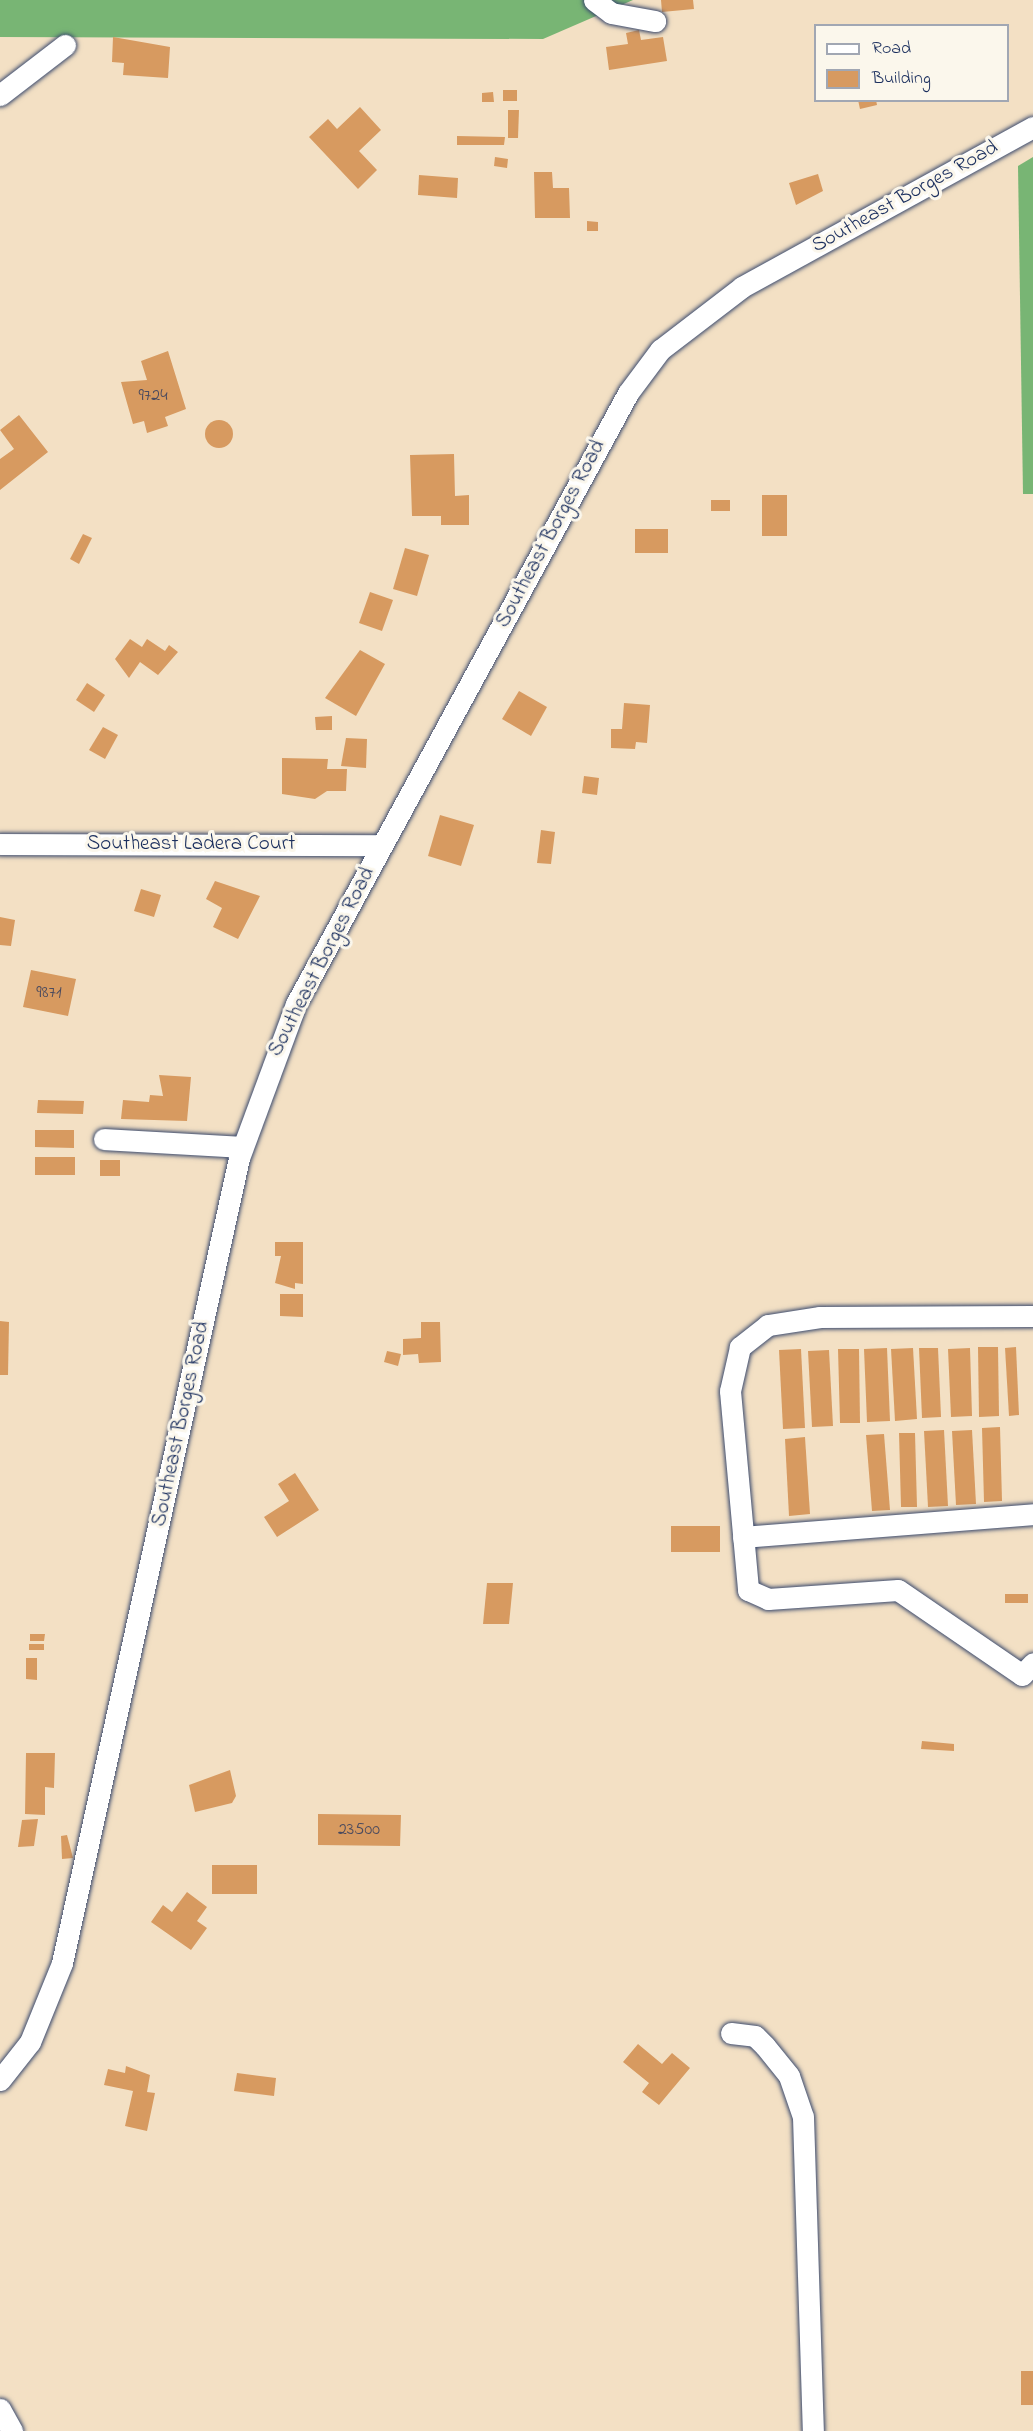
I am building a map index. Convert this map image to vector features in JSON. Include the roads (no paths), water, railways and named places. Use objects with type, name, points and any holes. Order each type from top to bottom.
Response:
[{"type":"street","points":[[594,0],[611,13],[655,21]]},
{"type":"street","points":[[0,95],[65,45]]},
{"type":"street","name":"Southeast Borges Road","points":[[0,2080],[30,2042],[48,2003],[78,1901],[242,1148],[291,1013],[628,393],[660,350],[742,287],[1033,127]]},
{"type":"street","name":"Southeast Ladera Court","points":[[0,844],[381,845]]},
{"type":"street","points":[[104,1139],[242,1148]]},
{"type":"street","points":[[1033,1316],[820,1317],[768,1325],[740,1347],[730,1391],[747,1590],[768,1599],[898,1590],[1022,1675],[1033,1664]]},
{"type":"street","points":[[743,1537],[1033,1514]]},
{"type":"street","points":[[731,2033],[755,2036],[765,2046],[789,2076],[803,2116],[813,2431]]},
{"type":"street","points":[[0,2409],[12,2431]]}]
